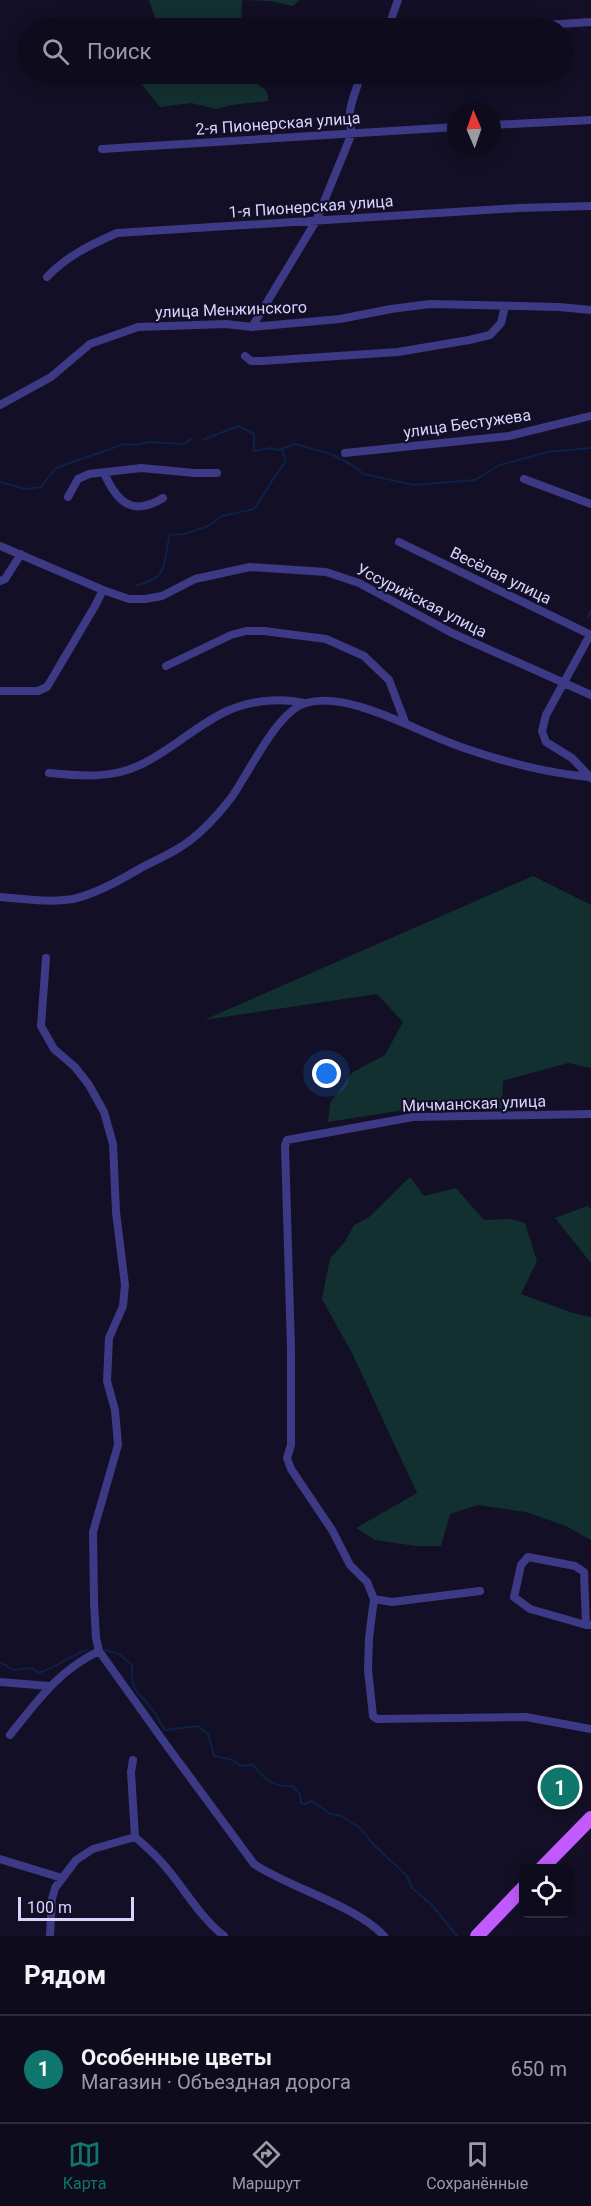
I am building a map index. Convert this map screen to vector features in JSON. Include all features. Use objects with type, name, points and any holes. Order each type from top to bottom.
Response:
[{"type":"main road","points":[[547,1864],[591,1818]]},
{"type":"main road","points":[[477,1936],[519,1892]]},
{"type":"street","points":[[392,18],[398,0]]},
{"type":"street","points":[[573,23],[591,22]]},
{"type":"street","points":[[252,327],[316,221],[352,133],[348,120],[358,84]]},
{"type":"street","points":[[501,125],[591,120]]},
{"type":"street","name":"2-я Пионерская улица","points":[[102,149],[447,128]]},
{"type":"street","name":"1-я Пионерская улица","points":[[47,277],[58,264],[84,247],[117,233],[519,208],[591,206]]},
{"type":"street","name":"улица Менжинского","points":[[0,405],[51,377],[90,344],[128,330],[193,324],[252,327],[340,319],[430,304],[560,307],[591,310]]},
{"type":"street","points":[[245,356],[251,361],[262,361],[398,352],[469,340],[490,335],[501,323],[505,306]]},
{"type":"street","name":"улица Бестужева","points":[[345,453],[509,436],[591,416]]},
{"type":"street","points":[[68,497],[78,479],[89,474],[141,468],[217,473]]},
{"type":"street","points":[[104,473],[113,493],[125,503],[138,506],[152,504],[163,498]]},
{"type":"street","points":[[524,478],[591,504]]},
{"type":"street","name":"Весёлая улица","points":[[399,542],[591,635]]},
{"type":"street","points":[[0,546],[103,590],[47,687],[38,691],[0,691]]},
{"type":"street","points":[[0,581],[5,579],[21,554]]},
{"type":"street","name":"Уссурийская улица","points":[[103,590],[129,599],[145,599],[162,596],[195,579],[250,567],[326,572],[359,583],[452,633],[591,695]]},
{"type":"street","points":[[166,666],[231,635],[246,631],[326,639],[364,656],[389,680],[405,722]]},
{"type":"street","points":[[590,777],[577,762],[546,742],[543,736],[543,725],[563,682],[591,635]]},
{"type":"street","points":[[49,773],[86,776],[120,772],[140,766],[227,711],[275,700],[304,703],[325,700],[345,702],[405,722],[461,747],[572,776],[590,777]]},
{"type":"street","points":[[0,897],[51,901],[74,898],[117,883],[180,847],[210,824],[264,748],[273,730],[287,715],[304,703]]},
{"type":"street","points":[[46,958],[41,1026],[54,1049],[75,1067],[104,1112],[113,1144],[116,1212],[125,1285],[123,1306],[109,1338],[107,1381],[115,1410],[118,1445],[93,1532],[93,1602],[99,1651],[254,1863],[273,1876],[357,1916],[384,1936]]},
{"type":"street","name":"Мичманская улица","points":[[374,1599],[367,1582],[350,1565],[332,1530],[289,1465],[287,1458],[291,1445],[291,1361],[285,1146],[287,1140],[413,1117],[591,1114]]},
{"type":"street","points":[[528,1557],[575,1566],[584,1572],[589,1625],[530,1609],[514,1597],[521,1565],[528,1557]]},
{"type":"street","points":[[480,1591],[392,1602],[374,1599],[368,1670],[373,1716],[376,1719],[526,1717],[591,1729]]},
{"type":"street","points":[[10,1735],[49,1686],[85,1658],[99,1651]]},
{"type":"street","points":[[0,1682],[49,1686]]},
{"type":"street","points":[[133,1760],[131,1772],[135,1837],[163,1863],[209,1922],[224,1936]]},
{"type":"street","points":[[50,1936],[52,1899],[55,1888],[76,1860],[93,1849],[135,1837]]},
{"type":"street","points":[[0,1859],[62,1878]]},
{"type":"green space","points":[[149,0],[242,0],[241,18],[155,18]]},
{"type":"green space","points":[[242,0],[299,0],[293,6],[270,1]]},
{"type":"green space","points":[[257,84],[266,90],[269,101],[231,105],[217,109],[191,103],[160,107],[142,85]]},
{"type":"green space","points":[[533,876],[591,905],[591,1068],[568,1063],[503,1081],[502,1108],[411,1109],[328,1122],[330,1103],[353,1072],[385,1055],[403,1022],[377,994],[204,1020]]},
{"type":"green space","points":[[410,1177],[424,1196],[456,1188],[484,1220],[511,1219],[525,1223],[537,1261],[521,1294],[573,1313],[591,1317],[591,1540],[566,1526],[526,1512],[478,1505],[450,1514],[441,1546],[416,1546],[375,1540],[356,1528],[417,1493],[352,1353],[322,1299],[330,1258],[345,1242],[354,1225],[369,1217]]},
{"type":"green space","points":[[587,1206],[591,1209],[591,1263],[555,1218]]},
{"type":"waterway","points":[[203,440],[238,426],[254,434],[254,451],[271,448],[278,450],[295,444],[331,454],[364,474],[414,485],[475,480],[500,465],[548,452],[591,448]]},
{"type":"waterway","points":[[0,482],[26,489],[41,487],[56,468],[124,444],[136,445],[150,442],[184,444],[191,439]]},
{"type":"waterway","points":[[137,585],[148,582],[160,573],[170,535],[185,534],[208,526],[222,516],[254,509],[286,462],[282,449]]},
{"type":"waterway","points":[[588,617],[591,611]]},
{"type":"waterway","points":[[0,1662],[14,1670],[31,1668],[39,1673],[87,1650]]},
{"type":"waterway","points":[[105,1650],[119,1654],[132,1665],[136,1690],[154,1711],[165,1730],[198,1726],[208,1734],[214,1756],[233,1760],[240,1766],[253,1765],[270,1782],[280,1786],[293,1786],[300,1794],[301,1803],[312,1801],[330,1814],[341,1816],[360,1828],[372,1843],[407,1876],[412,1888],[431,1904],[457,1936]]},
{"type":"place","name":"Особенные цветы","points":[[560,1787]]}]
